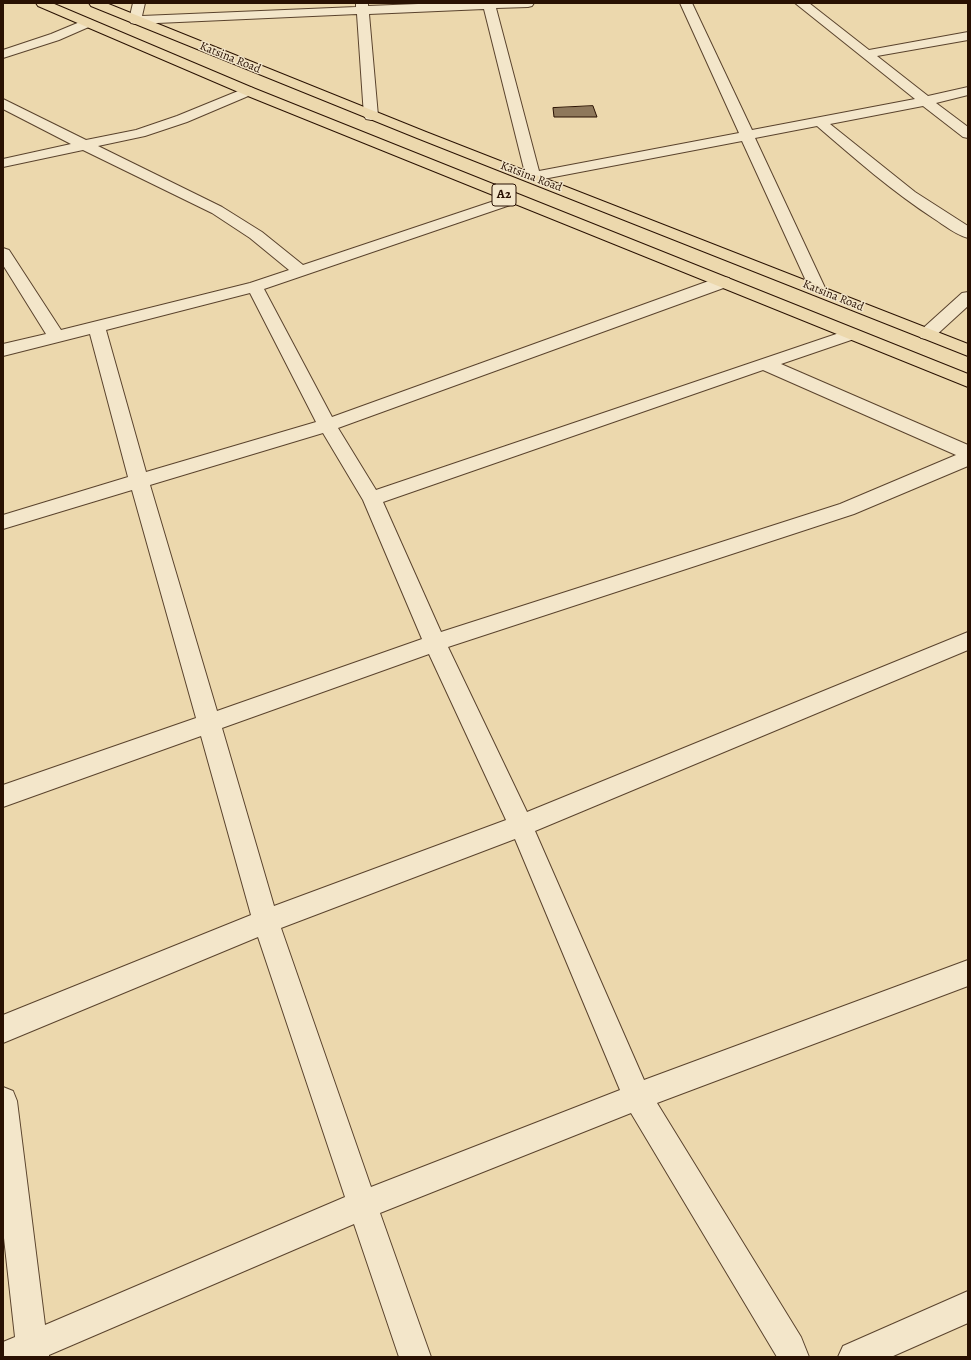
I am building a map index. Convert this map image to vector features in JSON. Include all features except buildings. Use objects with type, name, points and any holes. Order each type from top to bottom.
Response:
[{"type":"highway","name":"A2","points":[[42,3],[248,92],[968,381]]},
{"type":"highway","name":"Katsina Road","points":[[95,3],[371,116],[533,178],[968,350]]},
{"type":"street","points":[[140,3],[135,20],[362,6],[528,3]]},
{"type":"street","points":[[686,3],[818,290]]},
{"type":"street","points":[[801,3],[968,134]]},
{"type":"street","points":[[489,4],[533,178],[926,101],[968,91]]},
{"type":"street","points":[[362,6],[371,116]]},
{"type":"street","points":[[3,54],[55,37],[88,23]]},
{"type":"street","points":[[866,54],[968,36]]},
{"type":"street","points":[[3,163],[140,133],[182,119],[248,92]]},
{"type":"street","points":[[3,103],[24,116],[217,210],[256,235],[301,272]]},
{"type":"street","points":[[820,122],[900,189],[938,216],[968,233]]},
{"type":"street","points":[[3,350],[255,287],[514,199]]},
{"type":"street","points":[[3,253],[57,337]]},
{"type":"street","points":[[3,522],[327,425],[723,282]]},
{"type":"street","points":[[255,287],[327,425],[372,499],[435,643],[521,826],[637,1096],[786,1354]]},
{"type":"street","points":[[927,334],[968,297]]},
{"type":"street","points":[[97,327],[139,481],[266,921],[415,1357]]},
{"type":"street","points":[[372,499],[851,334]]},
{"type":"street","points":[[764,364],[968,452]]},
{"type":"street","points":[[3,796],[435,643],[847,509],[968,458]]},
{"type":"street","points":[[3,1029],[266,921],[521,826],[968,641]]},
{"type":"street","points":[[3,1101],[23,1353],[362,1205],[637,1096],[968,973]]},
{"type":"street","points":[[854,1357],[968,1307]]}]
